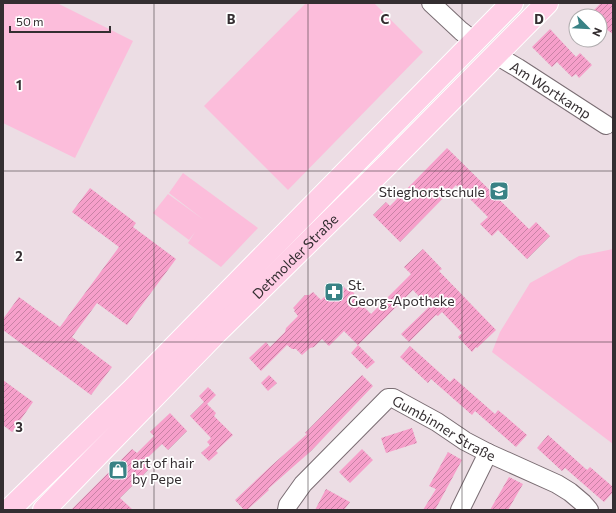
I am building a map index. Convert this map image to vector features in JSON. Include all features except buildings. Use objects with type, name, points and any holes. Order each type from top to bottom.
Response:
[{"type":"main road","name":"Detmolder Straße","points":[[12,509],[132,390],[512,3]]},
{"type":"main road","name":"Detmolder Straße","points":[[44,510],[216,333],[389,164],[548,3]]},
{"type":"main road","points":[[474,42],[496,55]]},
{"type":"street","points":[[431,3],[474,42]]},
{"type":"street","name":"Am Wortkamp","points":[[496,55],[606,125]]},
{"type":"street","name":"Gumbinner Straße","points":[[287,510],[288,505],[303,484],[388,398],[393,398],[437,422],[465,441],[488,453],[557,484],[570,492],[589,510]]},
{"type":"street","points":[[460,510],[488,453]]},
{"type":"shaded area","points":[[3,3],[57,3],[133,41],[75,158],[3,123]]},
{"type":"shaded area","points":[[306,3],[374,3],[423,52],[288,190],[204,106]]},
{"type":"shaded area","points":[[183,173],[258,228],[221,267],[188,243],[195,232],[189,240],[153,213],[168,194],[204,220],[169,193]]},
{"type":"shaded area","points":[[613,249],[613,444],[492,352],[500,332],[530,283],[579,256]]},
{"type":"place","name":"Stieghorstschule","points":[[499,191]]},
{"type":"place","name":"St. Georg-Apotheke","points":[[334,292]]},
{"type":"place","name":"art of hair by Pepe","points":[[118,470]]}]
